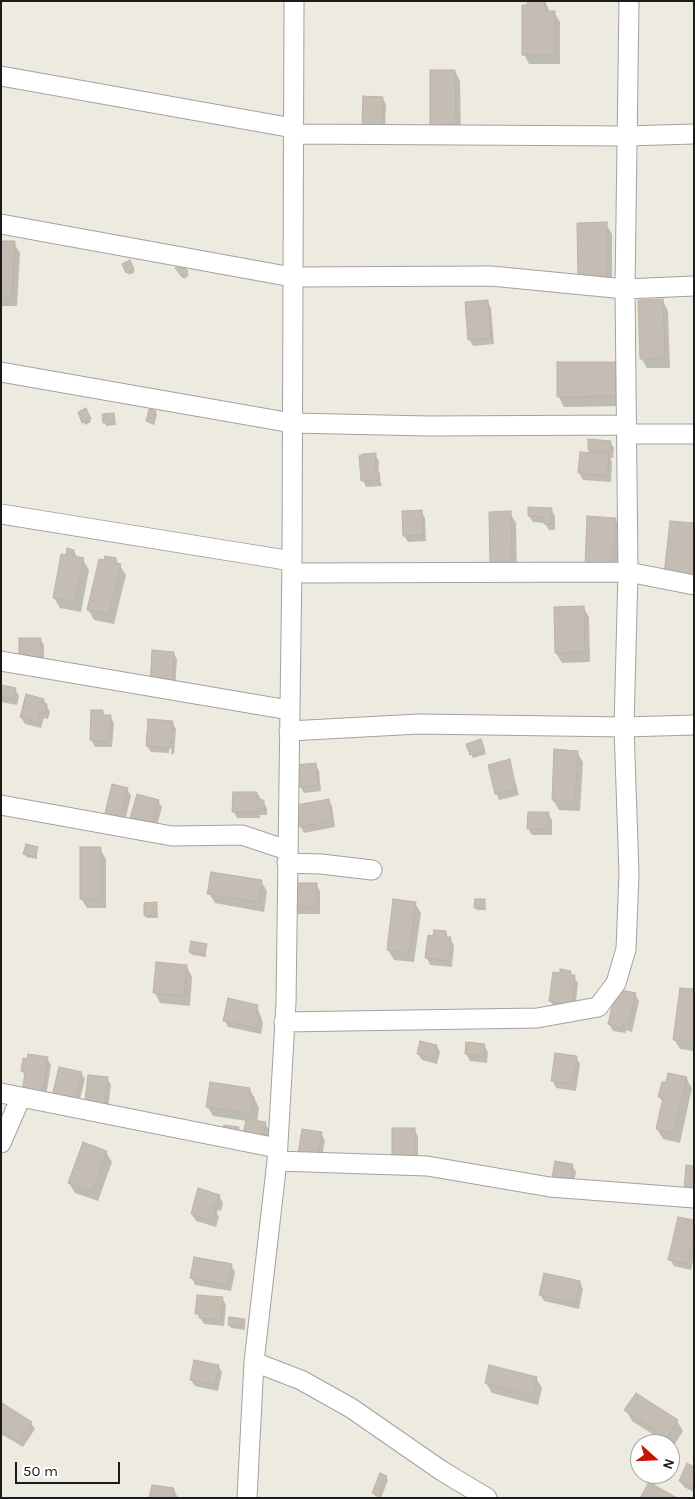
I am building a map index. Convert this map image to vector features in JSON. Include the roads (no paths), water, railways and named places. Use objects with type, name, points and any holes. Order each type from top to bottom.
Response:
[{"type":"street","points":[[247,1498],[254,1362],[277,1155],[284,1022],[292,567],[294,1]]},
{"type":"street","points":[[284,1022],[537,1018],[598,1007],[616,983],[626,950],[629,874],[624,727],[628,572],[625,289],[629,1]]},
{"type":"street","points":[[1,76],[293,131],[626,136],[694,134]]},
{"type":"street","points":[[1,224],[292,277],[491,276],[625,289],[694,286]]},
{"type":"street","points":[[1,372],[292,423],[627,430],[694,434]]},
{"type":"street","points":[[1,514],[292,567],[628,572],[694,585]]},
{"type":"street","points":[[1,661],[289,710]]},
{"type":"street","points":[[289,731],[419,724],[624,727],[694,725]]},
{"type":"street","points":[[1,805],[172,836],[242,835],[287,857],[321,864],[372,870]]},
{"type":"street","points":[[1,1093],[277,1155],[426,1166],[550,1187],[694,1198]]},
{"type":"street","points":[[1,1142],[21,1097]]},
{"type":"street","points":[[254,1362],[301,1380],[351,1408],[442,1471],[487,1498]]}]
